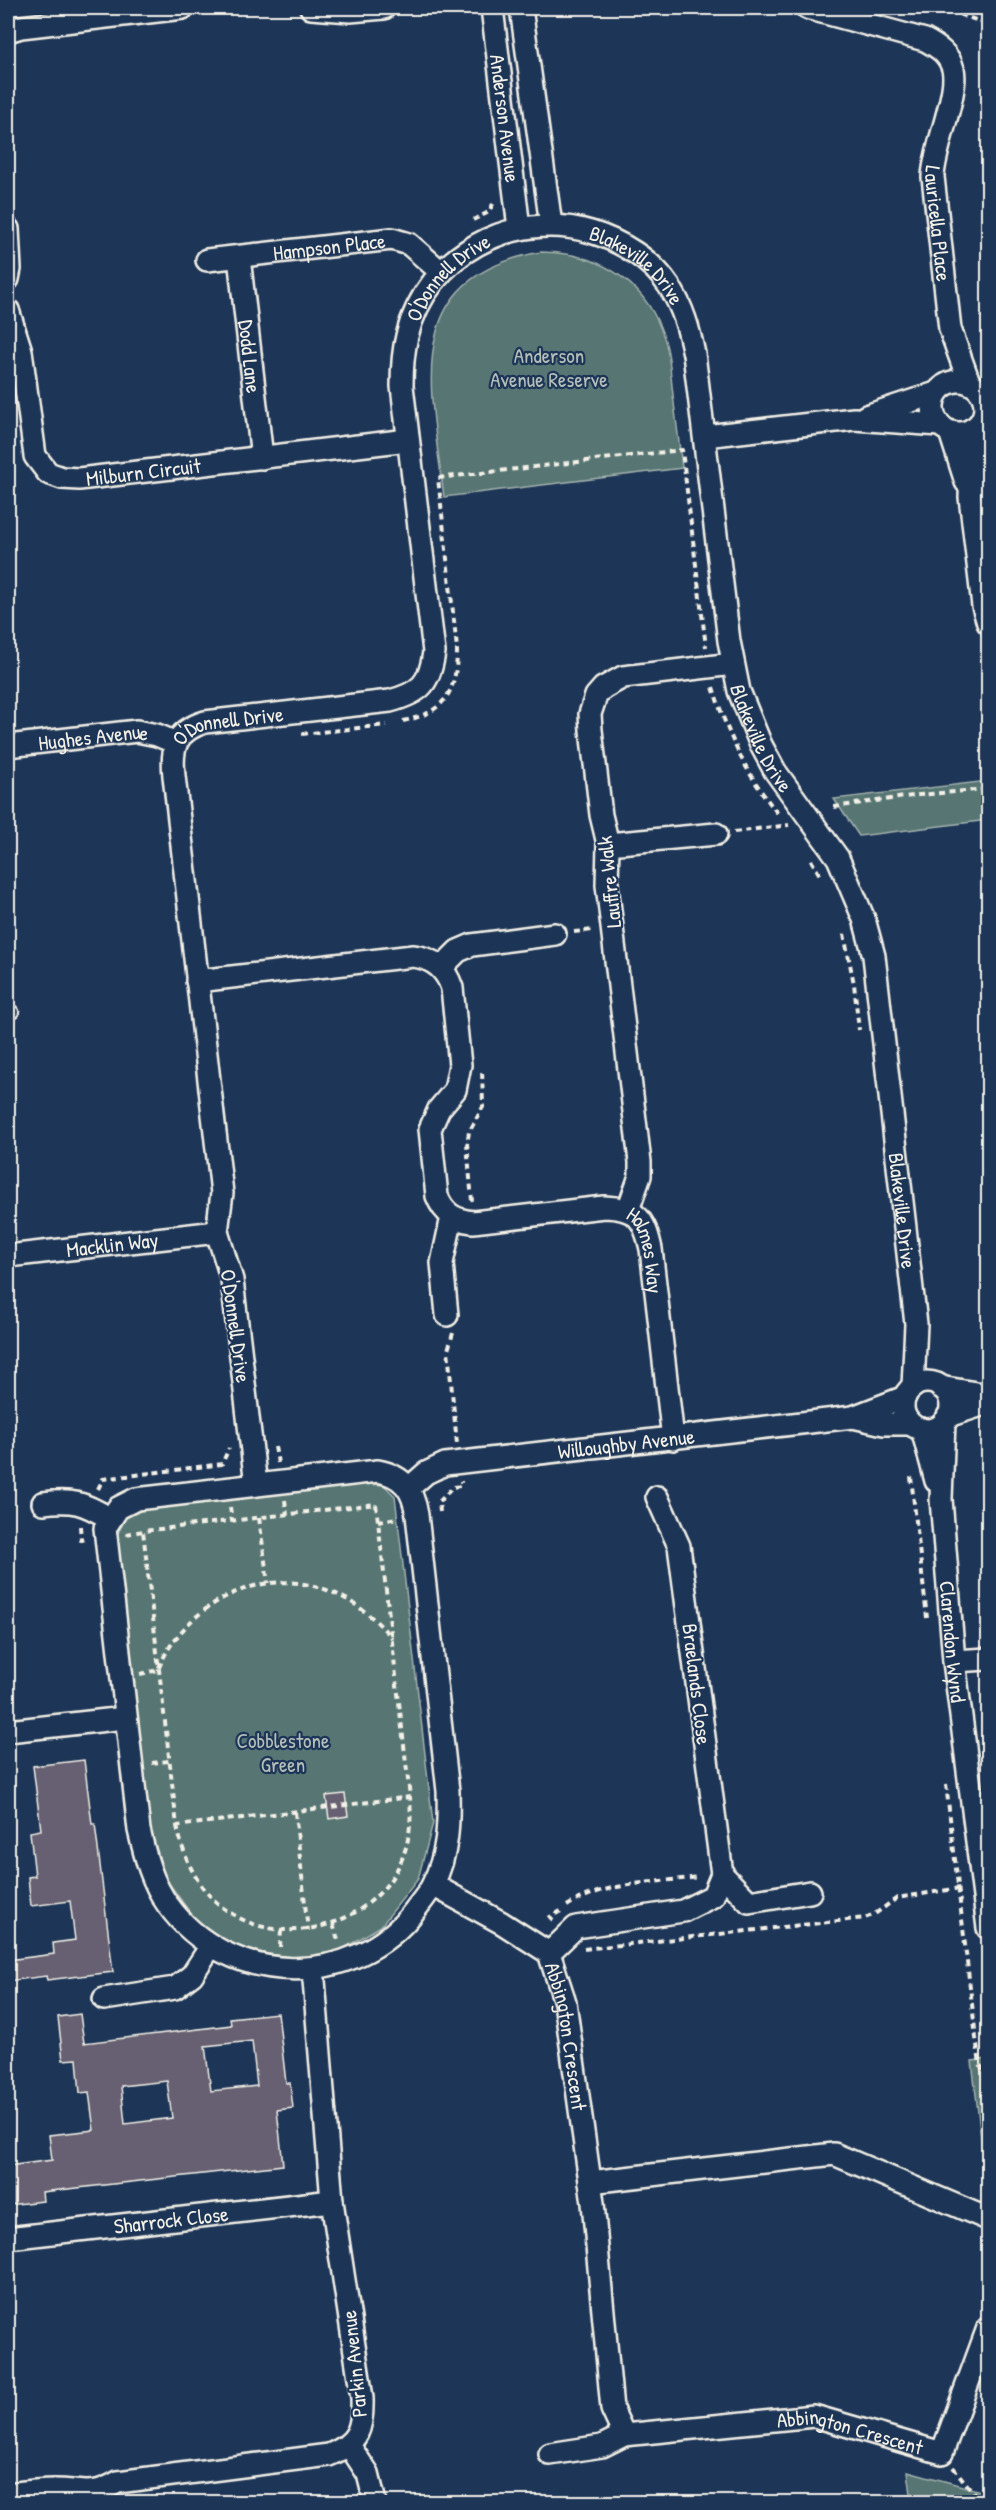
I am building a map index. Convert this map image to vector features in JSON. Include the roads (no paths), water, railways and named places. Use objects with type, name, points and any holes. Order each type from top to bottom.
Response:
[{"type":"street","points":[[8,31],[123,11],[183,8]]},
{"type":"street","points":[[311,8],[350,11],[384,8]]},
{"type":"street","name":"Anderson Avenue","points":[[492,8],[535,226]]},
{"type":"street","name":"Anderson Avenue","points":[[521,8],[535,226]]},
{"type":"street","name":"Lauricella Place","points":[[807,8],[925,40],[938,47],[948,58],[955,81],[934,159],[933,177],[950,329],[940,389]]},
{"type":"street","name":"O'Donnell Drive","points":[[256,1485],[232,1280],[217,1232],[222,1193],[172,759],[176,743],[192,726],[205,722],[390,701],[414,693],[423,686],[428,678],[434,652],[402,386],[402,361],[407,335],[414,314],[441,272],[457,256],[483,240],[535,226]]},
{"type":"street","name":"Blakeville Drive","points":[[535,226],[578,228],[620,244],[650,265],[668,284],[680,304],[689,329],[705,436],[733,664],[748,718],[760,745],[776,771],[838,858],[864,919],[874,956],[923,1388]]},
{"type":"street","points":[[8,229],[10,269],[8,279]]},
{"type":"street","name":"Hampson Place","points":[[207,260],[392,239],[409,244],[441,272]]},
{"type":"street","name":"Dodd Lane","points":[[239,257],[262,458]]},
{"type":"street","name":"Milburn Circuit","points":[[8,310],[21,351],[32,445],[41,466],[48,473],[62,478],[79,479],[408,440]]},
{"type":"street","name":"Lauricella Place","points":[[950,329],[978,387]]},
{"type":"street","points":[[854,419],[940,389],[952,381],[978,387],[985,403],[970,497]]},
{"type":"street","points":[[940,389],[933,410],[945,428],[970,497],[983,606],[988,623]]},
{"type":"street","points":[[705,436],[854,419],[945,428],[958,433],[981,421]]},
{"type":"street","name":"Lauffre Walk","points":[[628,1210],[640,1176],[640,1162],[607,885],[608,844],[601,815],[591,730],[591,705],[603,688],[623,677],[733,664]]},
{"type":"street","name":"Hughes Avenue","points":[[8,746],[137,731],[157,735],[176,743]]},
{"type":"street","points":[[608,844],[716,834]]},
{"type":"street","points":[[441,968],[458,951],[472,945],[555,934]]},
{"type":"street","points":[[197,981],[413,956],[432,961],[448,976],[452,988],[460,1065],[455,1090],[432,1120],[430,1136],[437,1196],[441,1205],[452,1217],[442,1263],[447,1315]]},
{"type":"street","name":"Holmes Way","points":[[452,1217],[460,1221],[474,1222],[604,1207],[628,1210],[644,1222],[651,1249],[673,1439]]},
{"type":"street","name":"Macklin Way","points":[[8,1256],[217,1232]]},
{"type":"street","points":[[923,1388],[988,1395]]},
{"type":"street","points":[[923,1388],[949,1397],[950,1403],[946,1419]]},
{"type":"street","points":[[923,1388],[903,1412],[916,1427],[934,1429],[946,1419],[988,1403]]},
{"type":"street","name":"Willoughby Avenue","points":[[409,1488],[426,1473],[445,1464],[853,1417],[923,1388]]},
{"type":"street","name":"Willoughby Avenue","points":[[853,1417],[884,1424],[916,1427]]},
{"type":"street","name":"Clarendon Wynd","points":[[946,1419],[941,1499],[954,1661],[988,1928]]},
{"type":"street","name":"Clarendon Wynd","points":[[916,1427],[941,1499]]},
{"type":"street","points":[[378,1471],[390,1473],[401,1479],[409,1488],[417,1515],[448,1791],[449,1828],[444,1856],[433,1885],[408,1920],[390,1936],[343,1961],[313,1968],[278,1968],[232,1958],[211,1946],[189,1928],[168,1906],[155,1883],[145,1857],[139,1830],[125,1718],[105,1536],[109,1518],[118,1508],[136,1499],[256,1485],[378,1471]]},
{"type":"street","name":"Braelands Close","points":[[657,1497],[679,1546],[722,1874]]},
{"type":"street","points":[[43,1503],[65,1500],[78,1502],[109,1518]]},
{"type":"street","points":[[954,1661],[988,1659]]},
{"type":"street","points":[[8,1731],[125,1718]]},
{"type":"street","points":[[549,1953],[576,1927],[682,1911],[712,1896],[722,1874],[749,1902],[810,1892]]},
{"type":"street","name":"Abbington Crescent","points":[[433,1885],[502,1923],[549,1953],[565,2002],[590,2182],[612,2409],[624,2435]]},
{"type":"street","points":[[104,1999],[176,1988],[192,1975],[211,1946]]},
{"type":"street","name":"Parkin Avenue","points":[[8,2494],[51,2490],[91,2498],[118,2482],[328,2456],[349,2445],[360,2429],[363,2418],[362,2398],[332,2201],[313,1968]]},
{"type":"street","points":[[590,2182],[834,2154],[988,2219]]},
{"type":"street","name":"Sharrock Close","points":[[8,2238],[332,2201]]},
{"type":"street","name":"Abbington Crescent","points":[[550,2454],[602,2446],[624,2435],[814,2416],[942,2453],[988,2328]]},
{"type":"street","points":[[349,2445],[368,2474],[375,2502]]},
{"type":"park label","name":"Anderson Avenue Reserve","points":[[549,367]]},
{"type":"park label","name":"Cobblestone Green","points":[[283,1752]]}]
